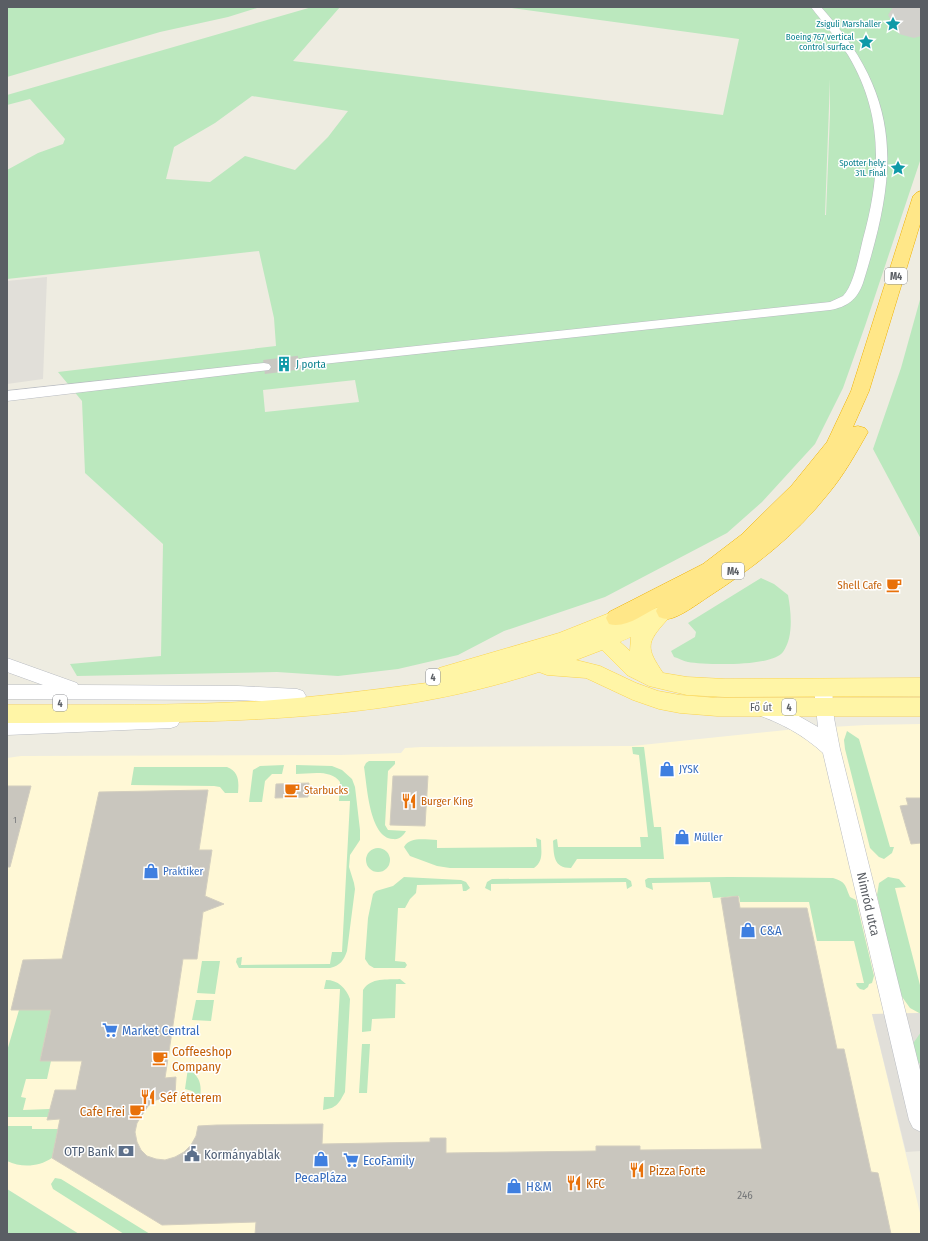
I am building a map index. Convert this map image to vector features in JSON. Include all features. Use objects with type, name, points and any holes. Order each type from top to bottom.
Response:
[{"type":"highway","name":"M4","points":[[617,618],[655,600],[710,569],[748,540],[799,490],[836,444],[860,391],[921,196]]},
{"type":"highway","name":"M4","points":[[667,611],[708,588],[743,564],[772,541],[793,523],[836,472],[849,450],[875,394],[921,241]]},
{"type":"main road","points":[[531,668],[667,611]]},
{"type":"main road","points":[[653,688],[641,657],[639,647],[643,633],[651,624],[667,611]]},
{"type":"main road","points":[[566,639],[617,618]]},
{"type":"main road","points":[[617,618],[600,640],[600,658],[606,667],[653,688]]},
{"type":"main road","name":"4","points":[[7,714],[249,700],[415,682],[465,670],[566,639],[584,635],[600,640]]},
{"type":"main road","name":"4","points":[[7,703],[113,708],[274,710],[351,704],[424,693],[531,668],[567,667],[586,670],[603,676],[624,687],[653,688],[670,684],[824,697],[921,687]]},
{"type":"main road","name":"Fő út","points":[[653,688],[661,700],[717,707],[754,707],[824,697],[921,707]]},
{"type":"street","points":[[304,362],[832,305],[848,299],[856,283],[874,226],[882,171],[881,136],[877,111],[860,69],[840,36],[816,7]]},
{"type":"street","points":[[7,396],[264,366]]},
{"type":"street","points":[[7,666],[85,692]]},
{"type":"street","points":[[7,692],[238,693],[296,696]]},
{"type":"street","name":"Nimród utca","points":[[824,697],[831,749],[921,1120]]},
{"type":"street","points":[[754,707],[799,723],[831,749]]},
{"type":"street","points":[[7,728],[79,726],[209,719],[274,710]]},
{"type":"shaded area","points":[[47,277],[43,379],[7,384],[7,281]]},
{"type":"shaded area","points":[[921,724],[921,1013],[872,1014],[921,1217],[921,1234],[79,1234],[7,1189],[7,758],[21,756],[340,755],[401,753],[405,748],[422,747],[632,746],[796,729]]},
{"type":"shaded area","points":[[921,1013],[921,1151],[906,1152],[872,1014]]},
{"type":"green space","points":[[7,7],[260,7],[228,17],[160,32],[7,77]]},
{"type":"green space","points":[[312,7],[340,7],[293,61],[723,115],[739,39],[504,7],[921,7],[921,158],[843,388],[815,444],[762,502],[727,533],[605,597],[504,631],[458,655],[398,669],[338,676],[277,672],[77,676],[70,664],[161,656],[163,544],[85,473],[82,401],[58,372],[276,346],[274,318],[259,251],[7,279],[7,170],[38,153],[63,144],[65,139],[30,99],[7,105],[7,95]],"holes":[[[830,79],[830,114],[825,215]],[[252,96],[348,111],[328,137],[295,170],[245,156],[210,182],[166,179],[174,147],[215,123]],[[355,380],[359,402],[265,412],[263,390]]]},
{"type":"green space","points":[[921,296],[921,539],[873,449],[901,368]]},
{"type":"green space","points":[[761,578],[774,584],[788,595],[791,624],[789,639],[783,652],[776,657],[766,660],[738,664],[686,662],[674,657],[671,651],[695,637],[696,632],[688,623]]},
{"type":"green space","points":[[847,731],[859,739],[890,847],[894,847],[892,853],[884,859],[879,857],[870,848],[845,749],[844,740]]},
{"type":"green space","points":[[632,747],[644,747],[654,827],[661,827],[664,859],[577,859],[571,868],[561,866],[554,856],[553,841],[557,839],[558,847],[641,847],[640,837],[648,837],[639,755],[633,754]]},
{"type":"green space","points":[[369,761],[395,761],[395,764],[388,771],[385,825],[388,830],[406,831],[399,838],[393,839],[385,836],[379,830],[374,820],[368,797],[364,767]]},
{"type":"green space","points":[[284,765],[282,774],[272,774],[265,781],[262,802],[249,802],[253,770],[260,766]]},
{"type":"green space","points":[[296,765],[332,766],[342,770],[352,779],[355,787],[360,840],[350,855],[349,867],[355,889],[347,951],[341,962],[330,968],[239,968],[236,962],[237,958],[242,957],[241,965],[330,964],[332,952],[342,952],[350,801],[339,801],[340,782],[336,778],[331,775],[320,773],[296,774]]},
{"type":"green space","points":[[134,767],[227,767],[236,774],[238,793],[225,793],[220,787],[214,786],[131,785]]},
{"type":"green space","points":[[536,838],[541,840],[541,859],[534,868],[450,868],[437,866],[410,856],[404,847],[410,841],[423,839],[437,840],[437,848],[537,847]]},
{"type":"green space","points":[[378,848],[387,851],[390,860],[387,869],[378,872],[369,869],[366,860],[369,851]]},
{"type":"green space","points":[[404,877],[461,880],[466,882],[470,888],[463,891],[462,884],[417,885],[416,893],[410,899],[405,908],[398,908],[395,961],[405,962],[407,965],[405,968],[374,968],[369,965],[365,959],[368,918],[373,894],[376,891],[393,886]]},
{"type":"green space","points":[[888,877],[899,879],[906,887],[895,888],[921,989],[921,1014],[910,1008],[900,994],[877,895],[879,883]]},
{"type":"green space","points":[[626,878],[631,881],[632,886],[627,889],[626,882],[491,884],[491,891],[485,888],[487,882],[492,879]]},
{"type":"green space","points":[[648,878],[833,878],[843,883],[850,897],[856,900],[874,976],[872,983],[869,984],[864,990],[857,986],[856,983],[864,983],[854,941],[817,941],[809,902],[740,902],[739,896],[713,898],[710,882],[652,883],[653,890],[646,887],[645,880]]},
{"type":"green space","points":[[202,961],[220,961],[215,994],[197,993]]},
{"type":"green space","points":[[400,979],[406,984],[396,984],[395,1018],[372,1019],[371,1031],[362,1032],[363,990],[370,983],[375,981]]},
{"type":"green space","points":[[326,980],[334,981],[341,985],[350,999],[345,1092],[335,1106],[323,1110],[324,1097],[334,1097],[340,989],[324,989]]},
{"type":"green space","points":[[196,1000],[214,1000],[211,1021],[192,1020]]},
{"type":"green space","points":[[19,1010],[51,1010],[40,1061],[51,1061],[47,1079],[26,1079],[21,1097],[26,1098],[23,1110],[50,1109],[48,1117],[7,1117],[7,1051]]},
{"type":"green space","points":[[921,1032],[921,1064],[916,1062],[912,1045]]},
{"type":"green space","points":[[362,1044],[370,1044],[367,1093],[359,1093]]},
{"type":"green space","points":[[188,1068],[198,1078],[201,1089],[200,1098],[192,1091],[185,1089]]},
{"type":"green space","points":[[7,1126],[32,1126],[32,1129],[58,1129],[52,1158],[30,1166],[18,1165],[7,1161]]},
{"type":"green space","points":[[55,1178],[61,1179],[150,1234],[124,1234],[53,1189],[51,1184]]},
{"type":"green space","points":[[7,1189],[79,1234],[7,1234]]},
{"type":"building","name":"J porta","points":[[298,358],[296,361],[298,366],[305,368],[265,372],[270,371],[272,368],[270,363],[265,362]]},
{"type":"building","name":"Burger King","points":[[393,776],[428,776],[425,826],[390,825]]},
{"type":"building","name":"Starbucks","points":[[309,783],[308,797],[275,798],[276,784]]},
{"type":"building","points":[[7,786],[31,786],[10,867],[7,867]]},
{"type":"building","name":"Market Central","points":[[208,790],[199,850],[212,850],[205,896],[224,904],[203,912],[197,959],[183,959],[165,1078],[176,1077],[175,1096],[156,1100],[148,1106],[137,1123],[135,1132],[137,1142],[141,1150],[147,1156],[165,1160],[175,1157],[184,1152],[191,1145],[196,1136],[198,1126],[217,1125],[323,1124],[322,1144],[430,1142],[430,1138],[446,1138],[446,1153],[596,1151],[596,1146],[640,1146],[640,1150],[762,1149],[721,898],[738,896],[740,908],[807,908],[837,1049],[844,1049],[871,1172],[878,1173],[891,1234],[255,1234],[256,1222],[162,1225],[52,1158],[60,1119],[47,1120],[55,1090],[76,1090],[82,1061],[40,1061],[51,1010],[11,1010],[23,960],[62,959],[99,792]]},
{"type":"building","points":[[906,798],[921,798],[921,843],[911,844],[900,806],[908,805]]},
{"type":"runway","points":[[909,15],[914,25]]},
{"type":"tunnel","points":[[264,367],[304,362]]},
{"type":"place","name":"Zsiguli Marshaller","points":[[893,24]]},
{"type":"place","name":"Boeing 767 vertical control surface","points":[[866,42]]},
{"type":"place","name":"Spotter hely: 31L Final","points":[[898,168]]},
{"type":"place","name":"J porta","points":[[284,364]]},
{"type":"place","name":"Shell Cafe","points":[[894,585]]},
{"type":"place","name":"JYSK","points":[[667,769]]},
{"type":"place","name":"Starbucks","points":[[292,790]]},
{"type":"place","name":"Burger King","points":[[409,801]]},
{"type":"place","name":"Müller","points":[[682,837]]},
{"type":"place","name":"Praktiker","points":[[151,871]]},
{"type":"place","name":"C&A","points":[[748,930]]},
{"type":"place","name":"Market Central","points":[[110,1030]]},
{"type":"place","name":"Coffeeshop Company","points":[[160,1058]]},
{"type":"place","name":"Séf étterem","points":[[148,1097]]},
{"type":"place","name":"Cafe Frei","points":[[137,1111]]},
{"type":"place","name":"OTP Bank","points":[[126,1151]]},
{"type":"place","name":"Kormányablak","points":[[192,1154]]},
{"type":"place","name":"PecaPláza","points":[[321,1159]]},
{"type":"place","name":"EcoFamily","points":[[351,1160]]},
{"type":"place","name":"Pizza Forte","points":[[637,1170]]},
{"type":"place","name":"KFC","points":[[574,1183]]},
{"type":"place","name":"H&M","points":[[514,1186]]}]
